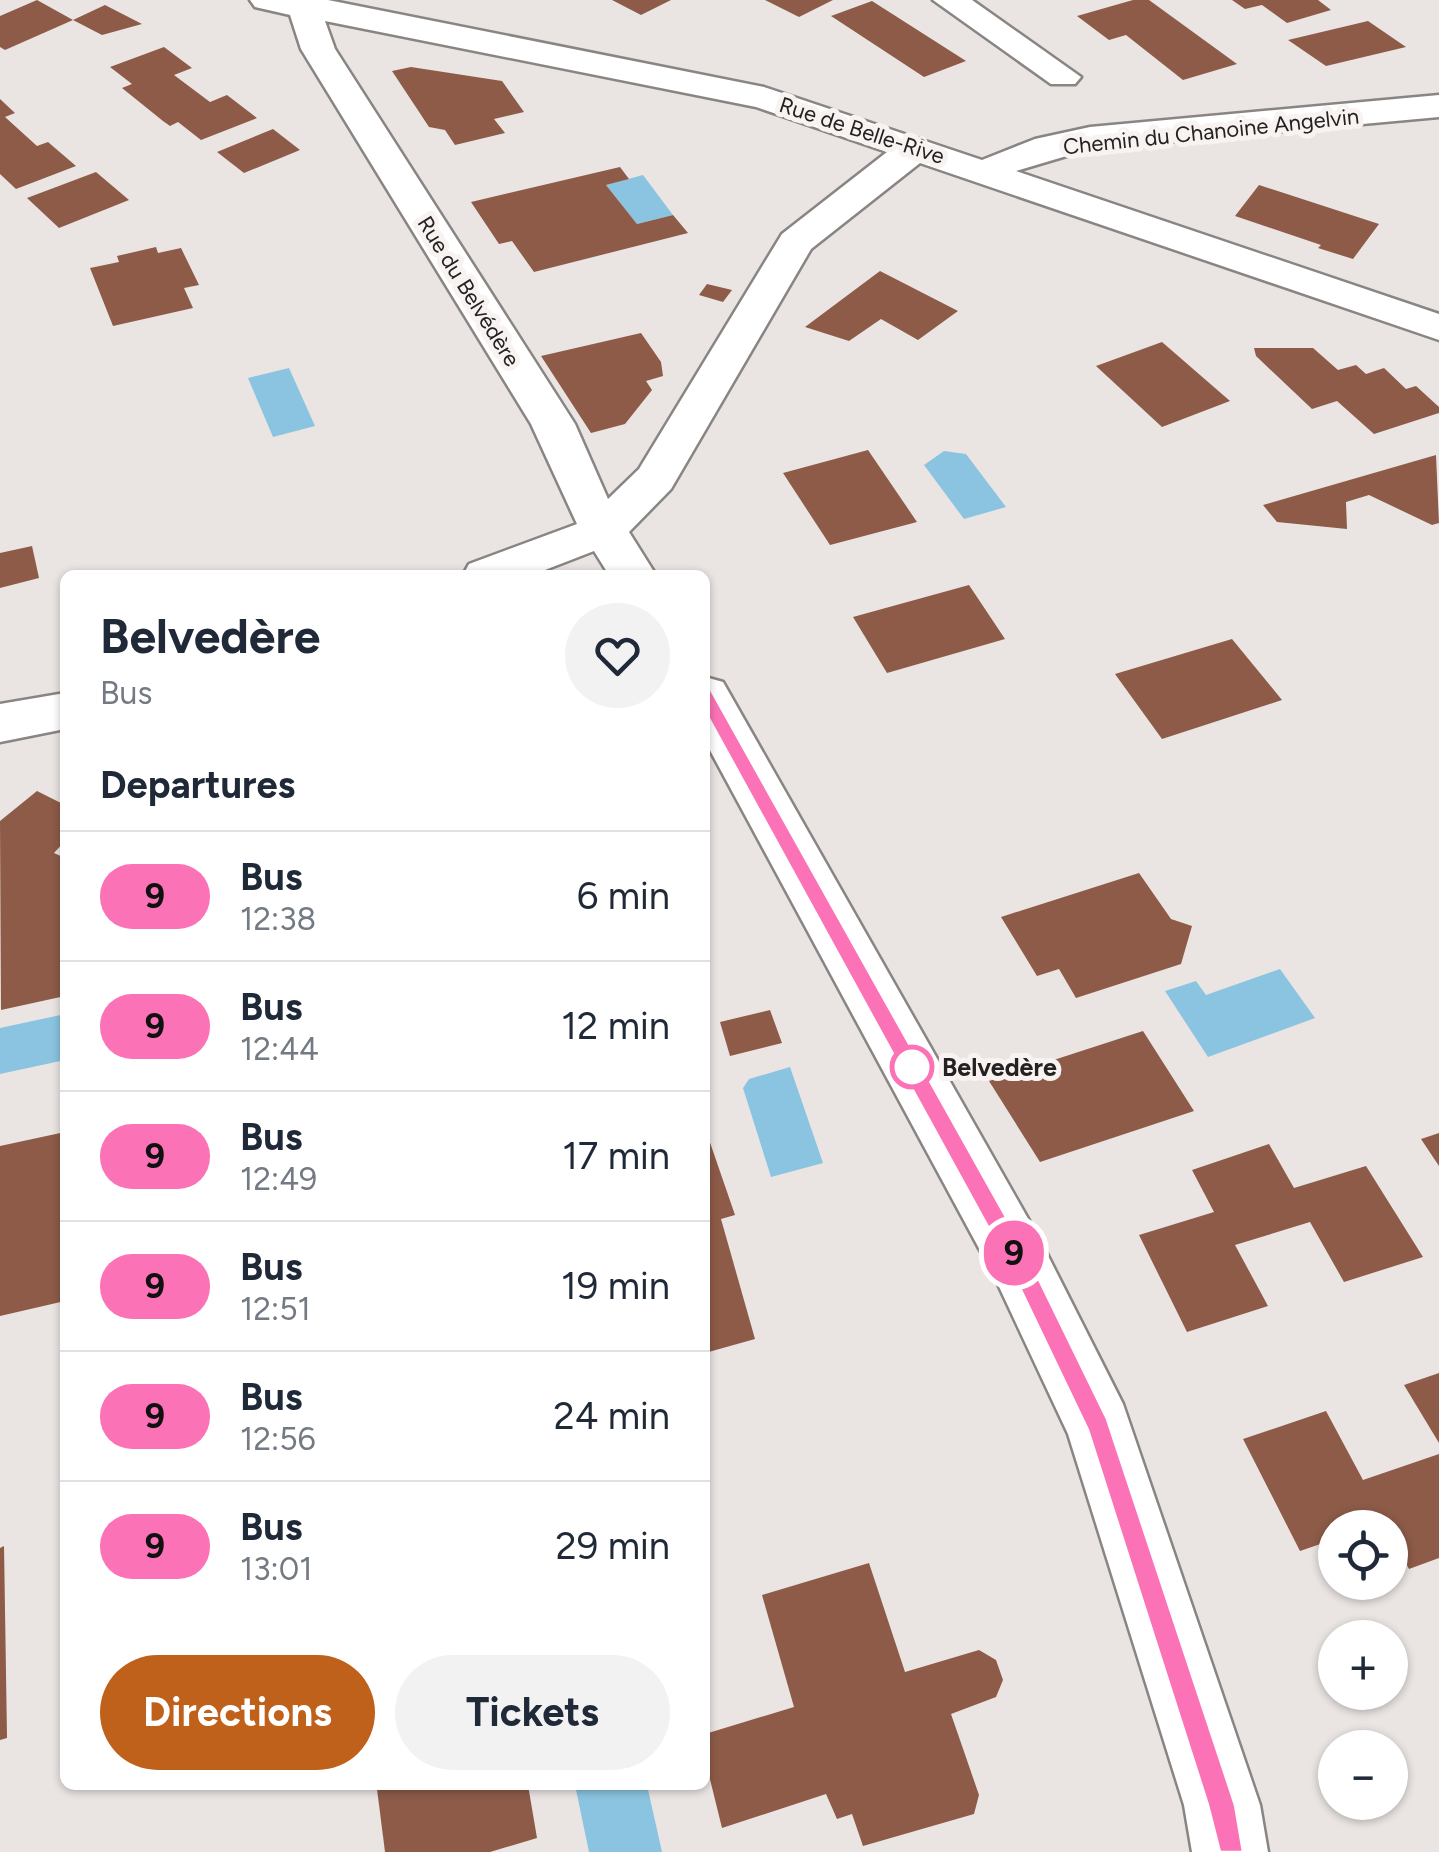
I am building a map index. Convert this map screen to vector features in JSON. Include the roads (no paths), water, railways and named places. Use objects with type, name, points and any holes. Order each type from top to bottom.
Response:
[{"type":"street","name":"Rue de Belle-Rive","points":[[266,0],[308,4],[764,98],[1439,328]]},
{"type":"street","points":[[950,0],[1064,77]]},
{"type":"street","name":"Rue du Belvédère","points":[[308,4],[318,49],[553,424],[603,531],[630,570]]},
{"type":"street","name":"Chemin du Chanoine Angelvin","points":[[988,172],[1000,163],[1039,150],[1096,138],[1439,106]]},
{"type":"street","points":[[499,570],[603,531],[656,478],[796,242],[916,148]]},
{"type":"street","points":[[710,703],[1017,1258],[1099,1427],[1216,1786],[1230,1852]]},
{"type":"street","points":[[0,723],[60,712]]},
{"type":"water","points":[[643,175],[673,215],[637,224],[606,185]]},
{"type":"water","points":[[289,368],[315,426],[273,437],[248,378]]},
{"type":"water","points":[[944,451],[966,454],[1006,507],[964,519],[924,465]]},
{"type":"water","points":[[1280,969],[1315,1018],[1208,1057],[1165,991],[1196,981],[1206,995]]},
{"type":"water","points":[[60,1015],[60,1061],[0,1074],[0,1028]]},
{"type":"water","points":[[790,1067],[823,1163],[771,1177],[743,1088],[749,1079]]},
{"type":"water","points":[[576,1790],[648,1790],[662,1852],[589,1852]]},
{"type":"place","name":"Belvedère","points":[[912,1067]]}]
